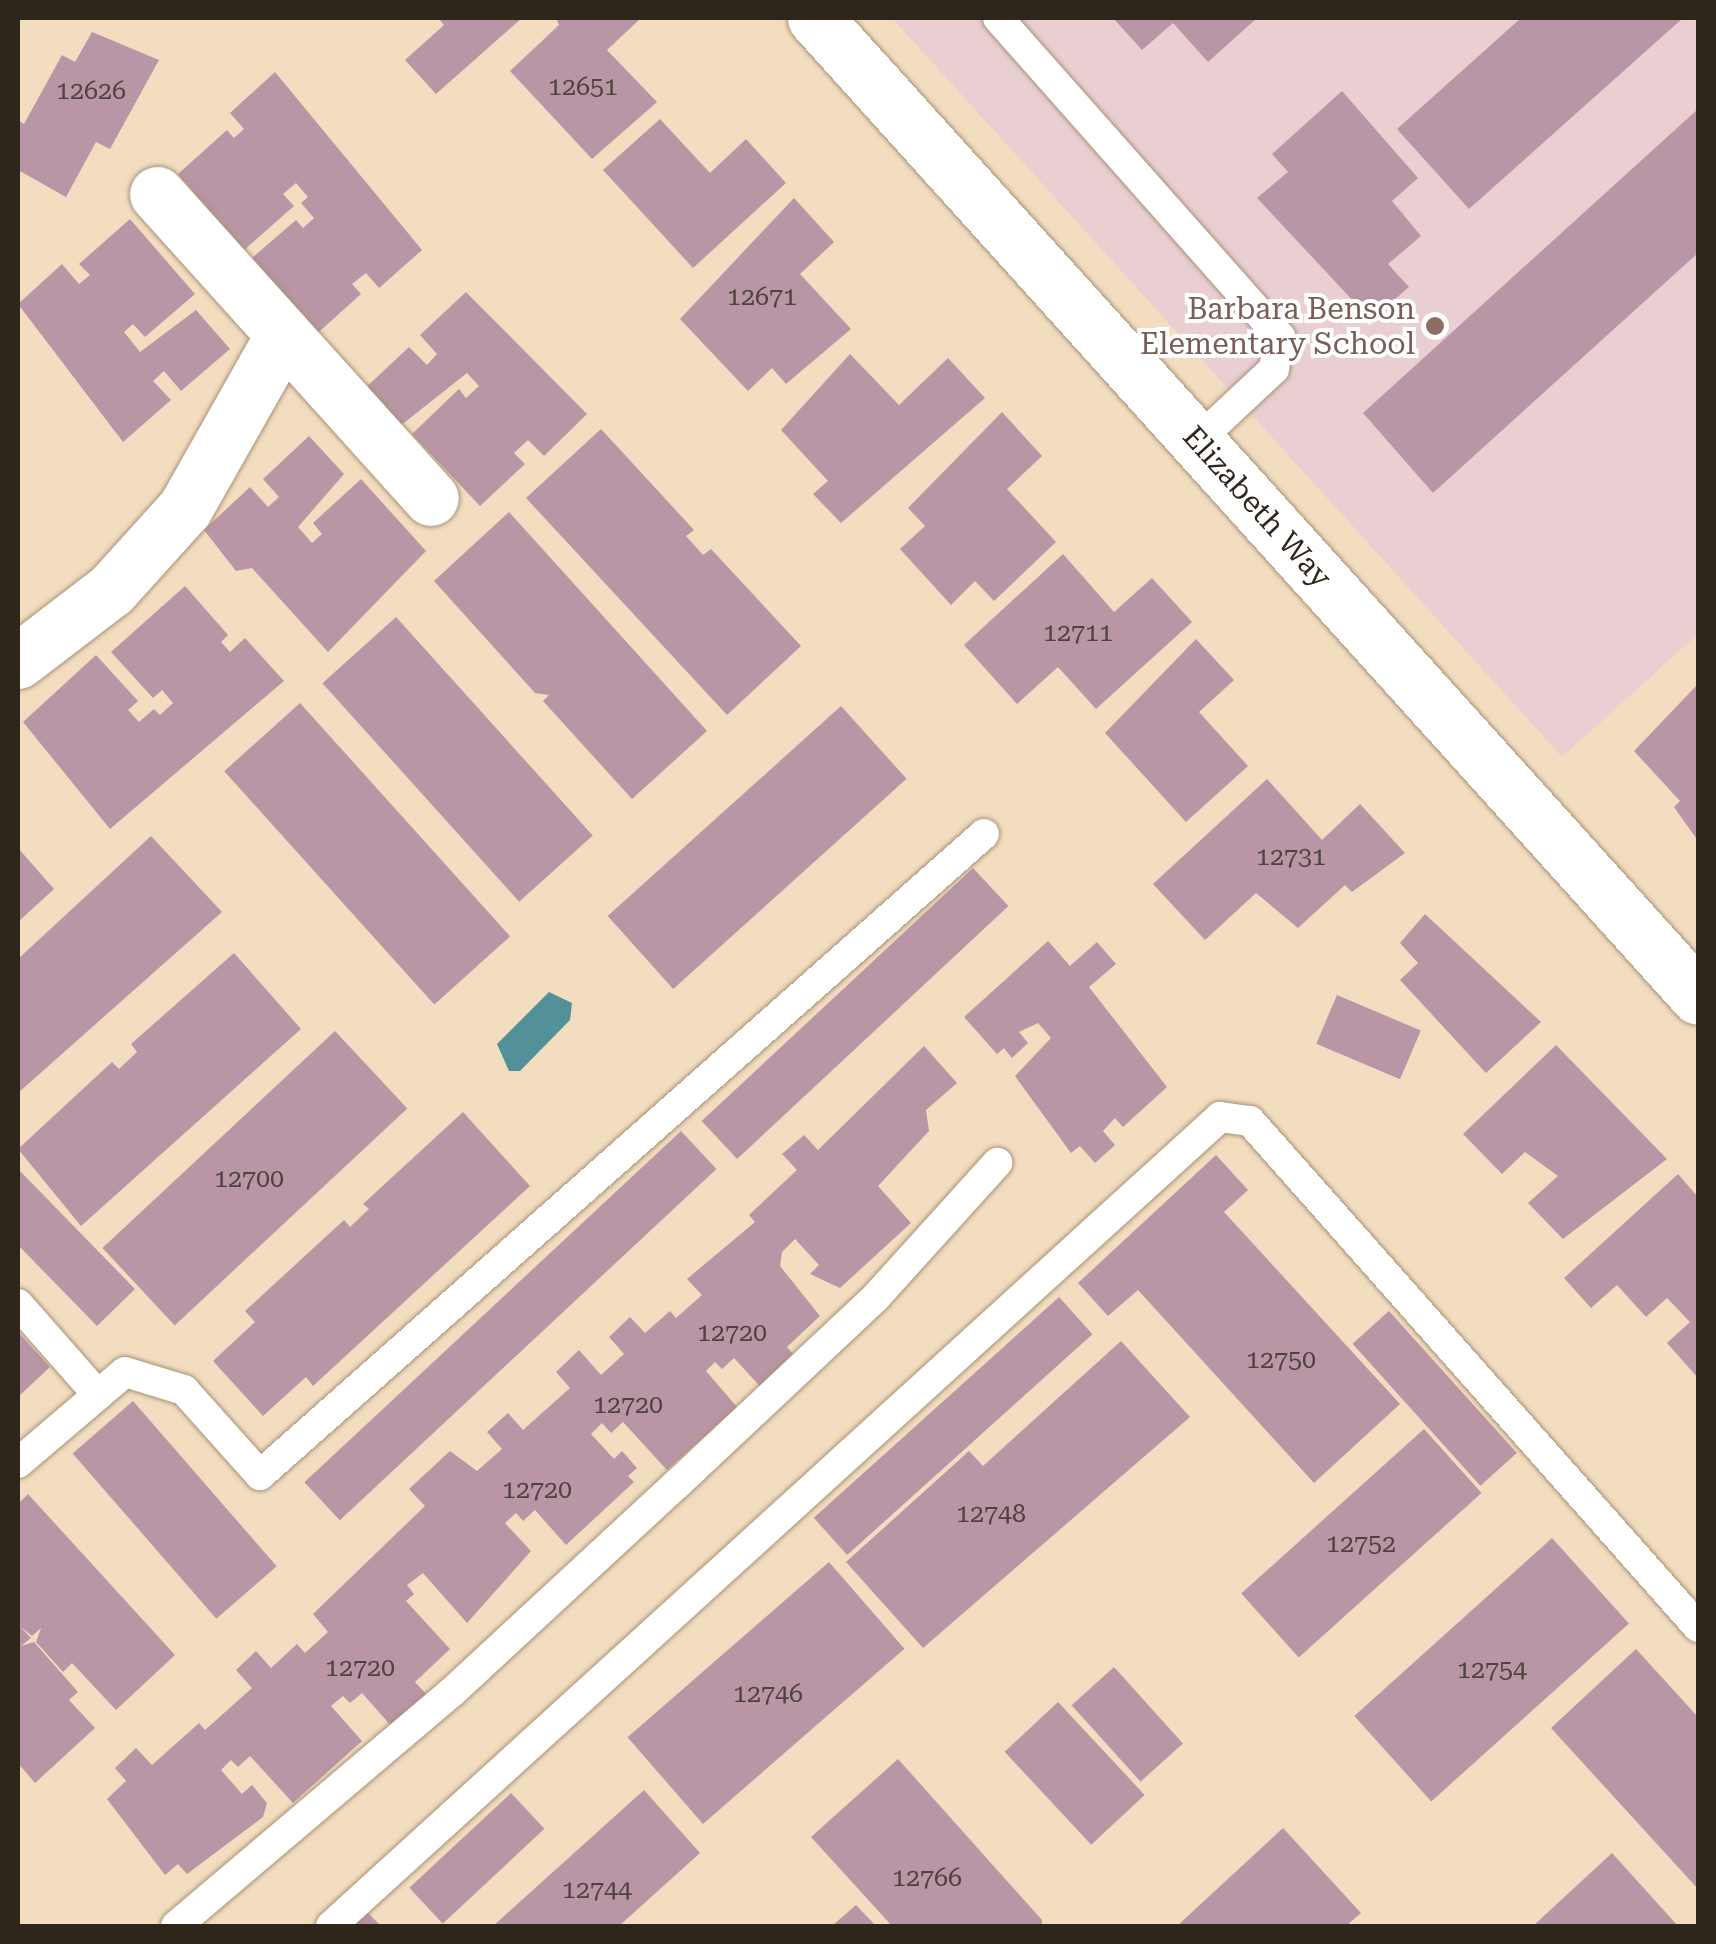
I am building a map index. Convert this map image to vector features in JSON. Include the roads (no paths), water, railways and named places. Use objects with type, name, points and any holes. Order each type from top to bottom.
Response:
[{"type":"street","name":"Elizabeth Way","points":[[815,18],[1698,997]]},
{"type":"street","points":[[157,194],[431,498]]},
{"type":"street","points":[[18,661],[111,590],[184,508],[283,336]]},
{"type":"lane","points":[[998,18],[1280,338],[1274,369],[1197,441]]},
{"type":"lane","points":[[18,1463],[125,1372],[184,1390],[260,1475],[984,834]]},
{"type":"lane","points":[[331,1926],[1220,1117],[1250,1121],[1698,1627]]},
{"type":"lane","points":[[176,1926],[649,1510],[876,1297],[997,1163]]},
{"type":"lane","points":[[18,1304],[98,1395]]},
{"type":"water","points":[[549,992],[572,1003],[570,1020],[520,1071],[509,1071],[497,1044]]},
{"type":"place","name":"Barbara Benson Elementary School","points":[[1435,326]]}]
